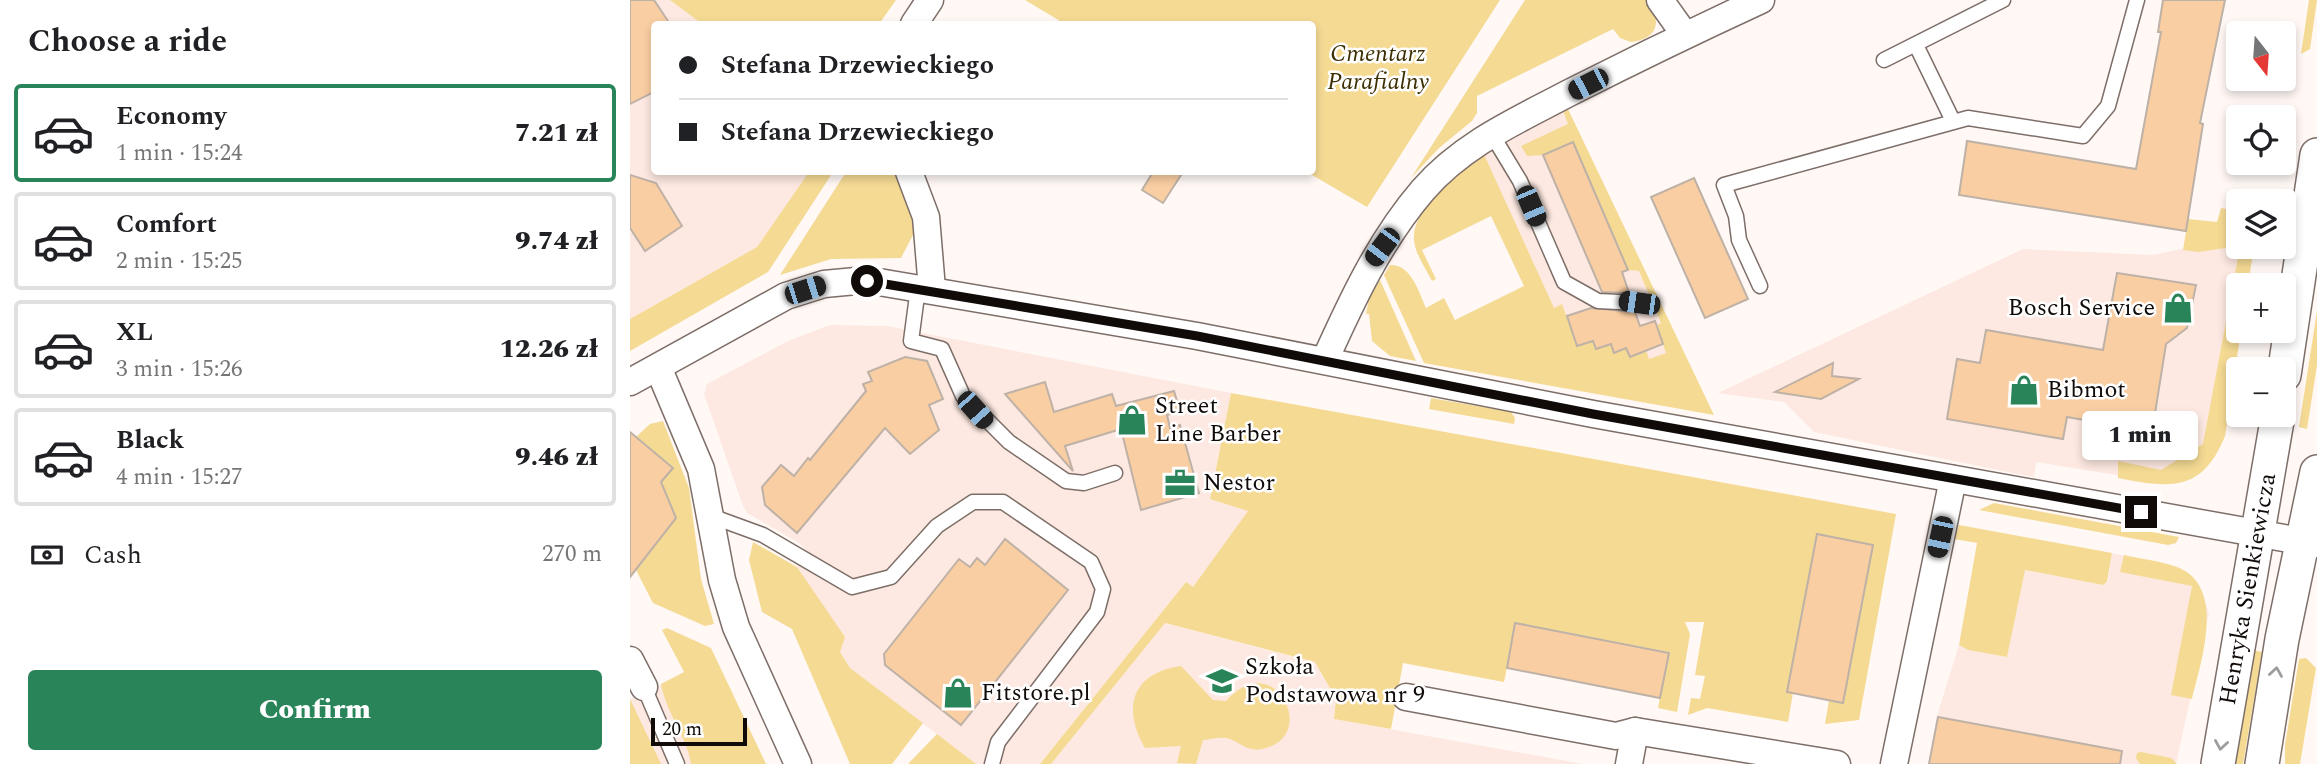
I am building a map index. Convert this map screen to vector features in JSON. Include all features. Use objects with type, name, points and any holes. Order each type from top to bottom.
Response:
[{"type":"street","points":[[916,21],[930,0]]},
{"type":"street","points":[[1660,0],[1685,35]]},
{"type":"street","points":[[1325,360],[1357,288],[1423,190],[1456,158],[1491,133],[1685,35],[1761,0]]},
{"type":"street","points":[[2287,357],[2317,155]]},
{"type":"street","points":[[910,175],[926,217],[925,288]]},
{"type":"street","points":[[630,382],[786,296],[824,284],[867,281],[925,288],[1325,360],[1593,414],[2310,543]]},
{"type":"street","points":[[658,367],[701,469],[722,580],[736,627],[798,764]]},
{"type":"street","name":"Henryka Sienkiewicza","points":[[2218,764],[2276,427]]},
{"type":"street","name":"Henryka Sienkiewicza","points":[[2262,764],[2281,639],[2310,543],[2317,472]]},
{"type":"street","points":[[1894,764],[1953,478]]},
{"type":"street","points":[[630,660],[644,687]]},
{"type":"street","points":[[1406,697],[1616,736],[1635,731],[1837,764]]},
{"type":"street","points":[[1629,764],[1635,731]]},
{"type":"lane","points":[[1884,60],[2003,0]]},
{"type":"lane","points":[[1759,286],[1739,240],[1736,216],[1724,185],[1968,118],[2083,136],[2108,106],[2137,0]]},
{"type":"lane","points":[[1916,45],[1953,121]]},
{"type":"lane","points":[[1491,133],[1520,181],[1564,282],[1598,301],[1639,303]]},
{"type":"lane","points":[[925,288],[911,341],[942,349],[962,396],[988,424],[1066,481],[1084,483],[1115,473]]},
{"type":"lane","points":[[712,516],[763,535],[852,587],[891,578],[937,526],[973,502],[1003,502],[1091,562],[1103,589],[1097,612],[998,742],[992,764]]},
{"type":"lane","points":[[644,687],[677,764]]},
{"type":"shaded area","points":[[630,0],[670,0],[698,21],[651,21],[651,175],[807,175],[757,247],[630,319]]},
{"type":"shaded area","points":[[1563,111],[1627,270],[1639,271],[1661,323],[1656,325],[1666,353],[1649,359],[1577,346],[1553,315],[1482,150]]},
{"type":"shaded area","points":[[2226,240],[2226,259],[2242,259],[2239,273],[2226,273],[2226,343],[2228,343],[2218,436],[2160,482],[2036,462],[2034,477],[2022,475],[1814,432],[1784,402],[1718,393],[2023,249],[2153,255]]},
{"type":"shaded area","points":[[830,325],[887,326],[1231,393],[1210,498],[1249,510],[1193,588],[1185,583],[1040,764],[976,764],[850,668],[792,576],[806,550],[799,543],[747,513],[743,506],[704,394],[707,384],[790,340]]},
{"type":"shaded area","points":[[2112,553],[2177,567],[2188,573],[2202,592],[2209,613],[2176,764],[1928,764],[1937,716],[1959,645],[1968,650],[2007,657],[2024,570],[2103,585],[2108,582]]},
{"type":"shaded area","name":"Szkoła Podstawowa nr 9","points":[[1164,623],[1315,662],[1336,699],[1334,719],[1583,764],[1051,764]]},
{"type":"shaded area","points":[[677,677],[711,764],[630,764],[630,700]]},
{"type":"green space","points":[[670,0],[896,0],[881,21],[698,21]]},
{"type":"green space","name":"Cmentarz Parafialny","points":[[1025,0],[1500,0],[1367,207],[1312,175],[1316,175],[1316,21],[1060,21]]},
{"type":"green space","points":[[1525,0],[1649,0],[1655,15],[1655,28],[1647,37],[1631,42],[1620,38],[1613,29],[1477,96],[1477,113],[1472,121],[1439,148],[1411,178]]},
{"type":"green space","points":[[2309,0],[2317,0],[2310,49],[2301,54]]},
{"type":"green space","points":[[1568,109],[1714,415],[1424,363],[1384,275],[1390,265],[1404,269],[1409,274],[1426,308],[1444,298],[1455,320],[1524,286],[1491,216],[1422,250],[1436,279],[1432,281],[1416,251],[1415,228],[1428,203],[1482,150],[1554,308],[1562,304],[1577,346],[1593,341],[1596,349],[1611,344],[1614,352],[1629,347],[1646,350],[1649,359],[1666,353],[1656,325],[1661,323],[1639,271],[1628,270],[1573,142],[1543,155],[1527,156],[1521,146],[1568,124],[1563,111]]},
{"type":"green space","points":[[807,175],[831,175],[768,272],[630,351],[630,319],[757,247]]},
{"type":"green space","points":[[844,175],[894,175],[912,211],[914,233],[901,258],[831,259],[780,275]]},
{"type":"green space","points":[[2221,208],[2226,209],[2226,248],[2199,252],[2183,250],[2188,219],[2217,222]]},
{"type":"green space","points":[[2238,259],[2252,259],[2250,273],[2235,273]]},
{"type":"green space","points":[[1380,280],[1416,361],[1390,356],[1372,341],[1369,314],[1366,314],[1369,298]]},
{"type":"green space","points":[[2317,311],[2317,365],[2307,429],[2299,427]]},
{"type":"green space","points":[[2226,322],[2226,343],[2239,343],[2237,357],[2226,357],[2226,427],[2216,455],[2195,477],[2182,482],[2153,484],[2118,478],[2118,461],[2161,470],[2203,444]]},
{"type":"green space","points":[[1231,393],[1896,514],[1859,720],[1825,724],[1829,700],[1817,534],[1787,692],[1793,693],[1788,722],[1707,708],[1688,715],[1691,698],[1700,699],[1705,676],[1695,675],[1704,622],[1685,622],[1690,634],[1677,712],[1658,708],[1668,652],[1516,623],[1504,682],[1403,663],[1391,729],[1334,719],[1336,699],[1315,662],[1165,623],[1051,764],[1040,764],[1186,582],[1193,587],[1248,511],[1210,499]]},
{"type":"green space","points":[[1431,398],[1511,412],[1515,418],[1514,424],[1429,409]]},
{"type":"green space","points":[[663,421],[689,488],[701,579],[714,624],[705,626],[653,603],[636,570],[676,517],[661,482],[672,467],[636,437],[650,424]]},
{"type":"green space","points":[[1994,503],[2179,537],[2176,543],[2168,545],[1979,510]]},
{"type":"green space","points":[[1959,525],[2112,553],[2107,582],[2103,585],[2025,570],[2007,657],[1968,650],[1959,645],[1977,543],[1954,539]]},
{"type":"green space","points":[[753,542],[797,567],[845,637],[840,652],[850,668],[923,723],[892,764],[850,764],[792,629],[762,612],[749,560]]},
{"type":"green space","points":[[2124,555],[2177,567],[2192,577],[2202,590],[2207,626],[2192,699],[2171,695],[2192,586],[2120,572]]},
{"type":"green space","points":[[667,628],[711,648],[766,764],[691,764],[661,684],[684,672],[662,630]]},
{"type":"green space","points":[[2253,650],[2262,652],[2243,764],[2235,764]]},
{"type":"green space","points":[[2306,658],[2316,668],[2300,764],[2285,764],[2285,745],[2299,659]]},
{"type":"green space","points":[[1181,666],[1213,700],[1226,701],[1244,687],[1260,683],[1274,688],[1284,699],[1289,713],[1289,727],[1281,740],[1255,750],[1227,738],[1203,740],[1196,764],[1177,763],[1181,746],[1145,748],[1134,720],[1136,695],[1151,676]]},
{"type":"green space","points":[[630,699],[661,764],[630,764]]},
{"type":"green space","points":[[937,734],[976,764],[908,764]]},
{"type":"green space","points":[[2137,753],[2171,758],[2177,764],[2140,764],[2136,758]]},
{"type":"building","points":[[630,0],[654,0],[668,21],[651,21],[651,94],[630,104]]},
{"type":"building","points":[[2163,0],[2225,0],[2200,123],[2203,124],[2186,231],[1959,195],[1967,141],[2136,169],[2161,32],[2158,32]]},
{"type":"building","points":[[1573,142],[1628,270],[1622,272],[1629,293],[1602,292],[1543,155]]},
{"type":"building","points":[[630,175],[656,183],[682,226],[645,251],[630,228]]},
{"type":"building","points":[[1151,175],[1181,175],[1163,203],[1142,190]]},
{"type":"building","points":[[1694,178],[1748,299],[1705,318],[1651,197]]},
{"type":"building","points":[[2117,273],[2196,285],[2187,328],[2166,344],[2152,432],[2067,417],[2063,439],[1947,419],[1957,359],[1980,363],[1986,330],[2103,350]]},
{"type":"building","points":[[1591,308],[1635,312],[1640,326],[1655,321],[1663,344],[1630,357],[1626,348],[1614,353],[1611,344],[1596,349],[1593,341],[1577,346],[1567,316]]},
{"type":"building","points":[[905,357],[927,361],[943,399],[929,405],[939,430],[910,454],[885,428],[797,533],[765,505],[762,487],[781,465],[794,476],[808,458],[810,460],[866,391],[863,384],[872,381],[868,372]]},
{"type":"building","points":[[1833,363],[1832,376],[1859,379],[1821,399],[1775,392]]},
{"type":"building","points":[[1045,382],[1054,412],[1112,394],[1116,406],[1174,391],[1180,411],[1167,415],[1170,428],[1180,425],[1199,493],[1141,510],[1121,429],[1065,446],[1073,471],[1005,394]]},
{"type":"building","points":[[630,432],[673,468],[661,482],[676,518],[630,577]]},
{"type":"building","points":[[1817,534],[1873,545],[1843,703],[1787,692]]},
{"type":"building","points":[[1005,539],[1068,590],[961,725],[885,665],[884,654],[959,559],[970,567],[977,558],[985,565]]},
{"type":"building","points":[[1515,623],[1669,653],[1660,698],[1507,668]]},
{"type":"building","points":[[1938,717],[2122,751],[2120,764],[1929,764]]},
{"type":"place","name":"Bosch Service","points":[[2178,308]]},
{"type":"place","name":"Bibmot","points":[[2024,390]]},
{"type":"place","name":"Street Line Barber","points":[[1132,420]]},
{"type":"place","name":"Nestor","points":[[1180,483]]},
{"type":"place","name":"Szkoła Podstawowa nr 9","points":[[1222,681]]},
{"type":"place","name":"Fitstore.pl","points":[[958,693]]},
{"type":"route","points":[[867,281],[932,289],[1108,323],[1197,336],[1593,414],[2141,512]]}]
